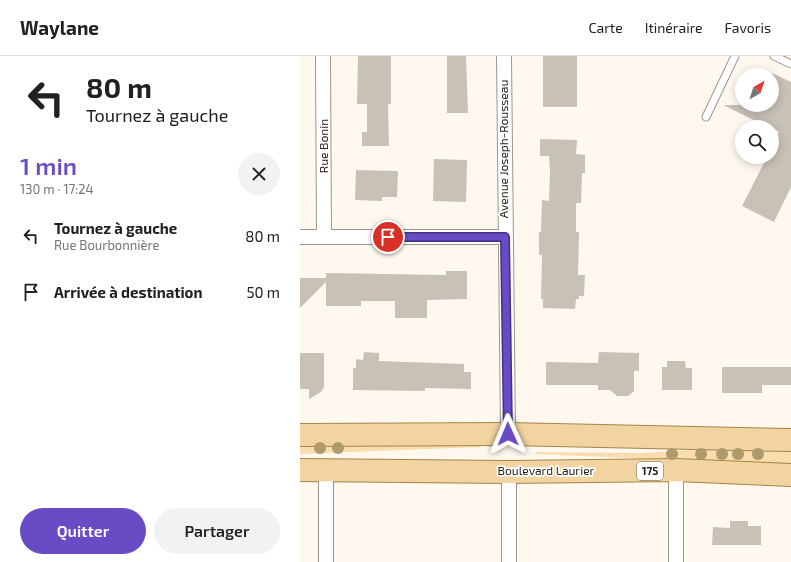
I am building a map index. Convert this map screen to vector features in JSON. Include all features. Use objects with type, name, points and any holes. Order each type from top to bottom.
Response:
[{"type":"main road","points":[[300,435],[508,434],[791,440]]},
{"type":"main road","name":"Boulevard Laurier","points":[[300,470],[326,469],[509,472],[676,470],[791,475]]},
{"type":"street","name":"Rue Bonin","points":[[323,56],[324,237]]},
{"type":"street","name":"Avenue Joseph-Rousseau","points":[[504,56],[508,434]]},
{"type":"street","points":[[300,237],[505,237]]},
{"type":"street","points":[[326,469],[326,562]]},
{"type":"street","points":[[676,470],[676,562]]},
{"type":"street","points":[[509,472],[509,562]]},
{"type":"lane","points":[[706,117],[735,56]]},
{"type":"lane","points":[[774,56],[791,64]]},
{"type":"shaded area","points":[[300,444],[480,445],[481,447],[300,454]]},
{"type":"shaded area","points":[[707,449],[791,452],[791,465],[535,454],[536,452],[642,453]]},
{"type":"building","points":[[358,56],[391,56],[391,104],[388,104],[389,146],[362,146],[362,132],[367,132],[367,104],[357,104]]},
{"type":"building","points":[[447,56],[466,56],[468,113],[447,113]]},
{"type":"building","points":[[543,56],[577,56],[577,107],[543,107]]},
{"type":"building","points":[[779,76],[791,82],[791,187],[774,222],[742,206],[763,164],[779,164],[779,120],[754,120],[737,112],[779,112]]},
{"type":"building","points":[[723,105],[735,105],[735,111]]},
{"type":"building","points":[[540,139],[577,140],[576,154],[585,155],[585,173],[582,173],[581,203],[576,203],[576,232],[579,232],[578,275],[585,275],[584,296],[579,296],[579,299],[576,299],[575,309],[543,308],[543,299],[541,299],[542,255],[539,255],[539,232],[541,232],[542,200],[549,201],[550,172],[549,156],[540,156]]},
{"type":"building","points":[[434,159],[467,160],[466,202],[433,201]]},
{"type":"building","points":[[356,170],[398,171],[397,197],[382,197],[382,201],[355,200]]},
{"type":"building","points":[[446,271],[467,271],[467,299],[427,300],[427,318],[395,318],[395,301],[361,301],[361,306],[326,306],[326,282],[300,308],[300,278],[326,278],[326,273],[446,275]]},
{"type":"building","points":[[364,352],[379,353],[379,361],[464,364],[464,372],[471,372],[471,389],[425,388],[425,391],[353,390],[353,368],[356,368],[356,359],[363,360]]},
{"type":"building","points":[[599,352],[639,353],[639,371],[634,371],[634,391],[628,396],[617,396],[610,390],[598,390],[598,385],[546,385],[546,362],[598,363]]},
{"type":"building","points":[[300,353],[324,353],[324,387],[321,392],[309,399],[309,389],[300,389]]},
{"type":"building","points":[[667,361],[685,361],[686,368],[692,368],[692,390],[662,390],[662,367],[667,367]]},
{"type":"building","points":[[722,367],[791,367],[791,385],[762,385],[762,393],[722,393]]},
{"type":"building","points":[[730,521],[748,521],[748,526],[761,526],[761,545],[712,545],[713,527],[730,528]]},
{"type":"route","points":[[388,237],[505,237],[508,434]]}]
